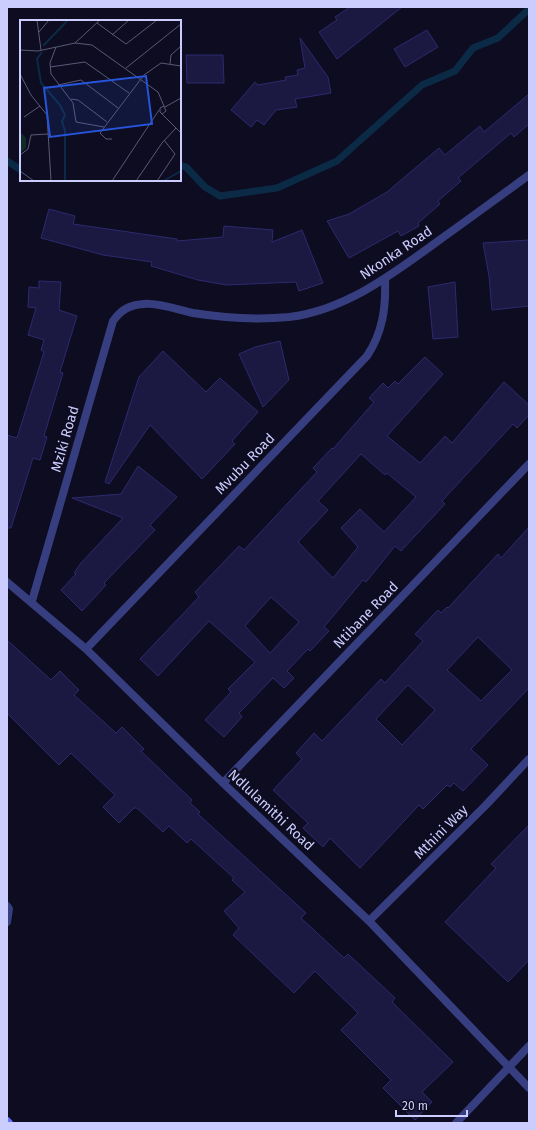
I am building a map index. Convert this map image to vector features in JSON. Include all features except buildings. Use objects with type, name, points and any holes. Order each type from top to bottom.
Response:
[{"type":"street","name":"Nkonka Road","points":[[144,303],[194,313],[242,319],[289,317],[314,312],[337,304],[385,279],[529,175]]},
{"type":"street","name":"Mvubu Road","points":[[86,649],[367,356],[379,337],[382,325],[386,295],[385,279]]},
{"type":"street","name":"Mziki Road","points":[[32,601],[113,321],[126,307],[144,303]]},
{"type":"street","name":"Ntibane Road","points":[[223,783],[529,464]]},
{"type":"street","name":"Ndlulamithi Road","points":[[7,582],[32,601],[86,649],[223,783],[369,921],[529,1088]]},
{"type":"street","name":"Mthini Way","points":[[369,921],[486,805],[529,759]]},
{"type":"street","points":[[7,906],[9,909],[7,922]]},
{"type":"street","points":[[456,1123],[529,1046]]},
{"type":"waterway","points":[[181,165],[186,167],[205,187],[220,196],[277,188],[337,161],[422,85],[455,71],[473,48],[498,38],[529,9]]},
{"type":"waterway","points":[[7,161],[20,169]]}]
